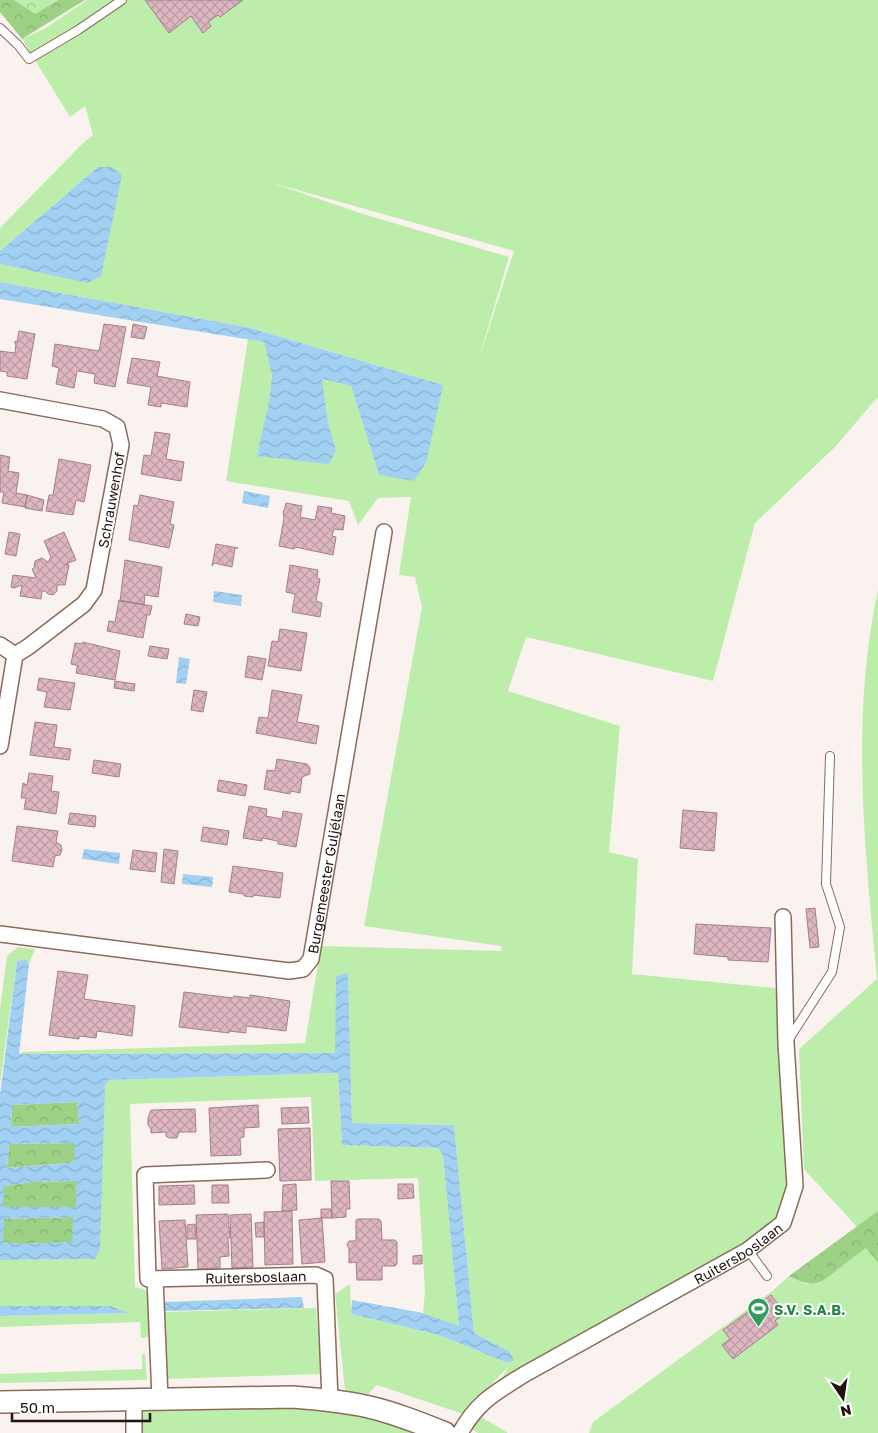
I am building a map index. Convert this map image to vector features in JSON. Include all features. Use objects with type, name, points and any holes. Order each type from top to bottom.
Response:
[{"type":"street","name":"Schrauwenhof","points":[[0,400],[103,418],[116,427],[121,445],[94,590],[84,604],[28,648],[15,655]]},
{"type":"street","name":"Burgemeester Guljélaan","points":[[0,934],[289,971],[302,970],[311,959],[384,532]]},
{"type":"street","points":[[0,645],[15,655],[0,746]]},
{"type":"street","name":"Ruitersboslaan","points":[[460,1433],[470,1416],[491,1395],[748,1250],[783,1223],[796,1186],[786,1043],[783,917]]},
{"type":"street","points":[[160,1398],[155,1279],[148,1279],[145,1174],[267,1170]]},
{"type":"street","name":"Ruitersboslaan","points":[[155,1279],[316,1275],[325,1279],[330,1400]]},
{"type":"street","points":[[0,1402],[292,1397],[330,1400],[367,1406],[446,1433]]},
{"type":"street","points":[[134,1399],[134,1433]]},
{"type":"lane","points":[[0,28],[18,45],[29,60],[122,0]]},
{"type":"lane","points":[[786,1043],[832,972],[840,927],[826,884],[830,756]]},
{"type":"lane","points":[[748,1250],[767,1276]]},
{"type":"green space","points":[[0,0],[85,0],[22,39],[0,12]]},
{"type":"green space","points":[[14,0],[59,0],[35,14]]},
{"type":"green space","points":[[87,0],[878,0],[878,398],[835,447],[755,523],[713,681],[526,637],[508,691],[620,726],[609,852],[638,859],[632,974],[775,988],[778,1001],[789,1185],[785,1206],[770,1229],[740,1250],[496,1387],[510,1365],[463,1414],[377,1385],[368,1394],[345,1390],[335,1294],[350,1284],[351,1314],[439,1335],[505,1362],[510,1352],[474,1333],[454,1125],[352,1123],[348,973],[336,976],[336,1053],[19,1054],[23,1052],[305,1043],[321,946],[502,951],[501,946],[364,926],[422,607],[415,577],[399,575],[411,497],[378,498],[358,525],[349,501],[226,481],[248,339],[264,342],[272,376],[269,402],[336,450],[328,422],[321,379],[351,386],[379,475],[443,385],[251,328],[0,282],[0,264],[88,282],[98,167],[0,251],[0,228],[93,135],[85,106],[70,117],[22,39],[46,28]],"holes":[[[269,182],[514,251],[477,365],[509,257],[363,214]]]},
{"type":"green space","points":[[878,590],[878,1211],[857,1227],[804,1169],[799,1049],[877,979],[865,833],[862,735],[864,686],[869,638]]},
{"type":"green space","points":[[18,947],[35,949],[29,964],[26,959],[17,961],[0,1084],[0,1009],[7,956]]},
{"type":"green space","points":[[338,1073],[342,1145],[438,1148],[443,1156],[459,1327],[423,1313],[425,1291],[418,1178],[315,1181],[311,1097],[130,1104],[135,1287],[143,1289],[149,1294],[150,1328],[148,1337],[141,1338],[140,1322],[0,1327],[0,1316],[127,1313],[111,1306],[0,1306],[0,1260],[95,1259],[105,1086],[109,1080]]},
{"type":"green space","points":[[77,1102],[79,1124],[11,1127],[12,1105]]},
{"type":"green space","points":[[75,1143],[75,1160],[69,1163],[7,1168],[9,1144]]},
{"type":"green space","points":[[76,1181],[76,1207],[3,1207],[3,1186],[33,1182]]},
{"type":"green space","points":[[878,1211],[878,1263],[866,1248],[819,1282],[806,1283],[789,1276]]},
{"type":"green space","points":[[73,1217],[73,1242],[22,1244],[3,1242],[3,1219]]},
{"type":"green space","points":[[866,1248],[878,1263],[878,1433],[589,1433],[593,1422],[771,1292],[789,1276],[807,1284],[824,1280]]},
{"type":"green space","points":[[316,1308],[321,1374],[166,1379],[164,1312]]},
{"type":"green space","points":[[142,1354],[145,1354],[147,1380],[0,1383],[0,1374],[142,1369]]},
{"type":"green space","points":[[278,1405],[364,1413],[421,1433],[141,1433],[141,1410]]},
{"type":"green space","points":[[478,1415],[508,1433],[478,1433],[473,1430],[473,1424]]},
{"type":"water","points":[[98,167],[112,167],[122,175],[101,276],[88,283],[0,264],[0,251]]},
{"type":"water","points":[[0,282],[251,328],[443,385],[426,463],[414,481],[379,475],[351,386],[322,379],[328,422],[336,450],[329,464],[257,456],[269,402],[272,376],[264,342],[0,299]]},
{"type":"water","points":[[244,491],[270,496],[268,508],[242,503]]},
{"type":"water","points":[[214,591],[242,595],[241,606],[213,602]]},
{"type":"water","points":[[179,657],[190,659],[186,684],[176,683]]},
{"type":"water","points":[[84,849],[120,853],[119,864],[82,859]]},
{"type":"water","points":[[183,874],[213,877],[212,887],[182,884]]},
{"type":"water","points":[[26,959],[29,964],[19,1054],[335,1053],[336,976],[348,973],[352,1123],[454,1125],[474,1333],[510,1352],[514,1361],[505,1362],[439,1335],[351,1314],[352,1300],[423,1313],[459,1326],[443,1156],[438,1148],[342,1145],[338,1073],[109,1080],[105,1086],[100,1249],[95,1259],[0,1260],[0,1095],[17,961]],"holes":[[[77,1102],[79,1124],[11,1127],[12,1105]],[[74,1143],[75,1160],[69,1163],[7,1168],[9,1144]],[[76,1181],[76,1207],[3,1207],[4,1186],[33,1182]],[[73,1217],[72,1242],[22,1244],[3,1242],[4,1219]]]},
{"type":"water","points":[[302,1297],[304,1308],[164,1311],[164,1302]]},
{"type":"water","points":[[0,1306],[111,1306],[128,1313],[0,1316]]},
{"type":"building","points":[[145,0],[243,0],[220,17],[218,15],[208,22],[211,26],[203,33],[191,16],[169,33]]},
{"type":"building","points":[[104,324],[126,327],[115,387],[94,383],[95,374],[77,371],[74,388],[56,384],[59,368],[52,366],[55,344],[99,351]]},
{"type":"building","points":[[133,324],[147,327],[144,339],[131,337]]},
{"type":"building","points":[[19,331],[35,334],[27,379],[7,376],[7,372],[0,371],[0,351],[15,353],[15,341],[17,342]]},
{"type":"building","points":[[132,358],[160,362],[157,376],[190,382],[187,407],[161,403],[161,407],[148,405],[151,387],[127,383]]},
{"type":"building","points":[[155,432],[170,434],[166,459],[184,462],[181,481],[141,474],[144,455],[151,456]]},
{"type":"building","points":[[0,455],[10,457],[8,471],[19,473],[16,493],[27,495],[25,507],[2,503],[4,492],[0,492]]},
{"type":"building","points":[[59,459],[91,465],[84,502],[76,500],[73,515],[46,511],[49,495],[53,495]]},
{"type":"building","points":[[27,495],[44,500],[42,511],[25,508]]},
{"type":"building","points":[[140,495],[174,502],[170,524],[174,525],[169,548],[129,540],[134,505],[138,506]]},
{"type":"building","points":[[286,503],[302,506],[300,517],[315,520],[318,506],[332,508],[331,513],[345,516],[343,530],[334,529],[332,536],[336,537],[333,555],[295,547],[294,549],[279,546],[284,518],[283,511]]},
{"type":"building","points":[[9,532],[20,534],[16,556],[5,554]]},
{"type":"building","points":[[64,532],[76,560],[66,564],[69,565],[65,585],[57,585],[57,591],[53,595],[42,591],[41,599],[20,596],[22,585],[14,588],[11,587],[13,575],[36,578],[32,569],[34,568],[35,561],[42,558],[48,562],[51,557],[44,541]]},
{"type":"building","points":[[216,544],[238,548],[235,548],[232,567],[214,563],[212,566]]},
{"type":"building","points":[[125,560],[162,567],[158,597],[145,595],[144,605],[120,601]]},
{"type":"building","points":[[290,565],[318,570],[317,578],[320,579],[316,601],[322,603],[320,617],[292,612],[295,594],[286,592]]},
{"type":"building","points":[[119,600],[152,606],[150,615],[147,615],[143,638],[107,631],[109,621],[115,622]]},
{"type":"building","points":[[186,614],[200,617],[198,626],[184,624]]},
{"type":"building","points":[[280,629],[307,633],[301,671],[268,666],[272,641],[278,642]]},
{"type":"building","points":[[83,642],[120,651],[115,680],[76,673],[79,666],[71,664],[75,643],[83,644]]},
{"type":"building","points":[[150,646],[169,649],[167,659],[148,656]]},
{"type":"building","points":[[248,656],[266,659],[262,680],[245,677]]},
{"type":"building","points":[[39,678],[75,683],[70,710],[44,707],[47,692],[37,690]]},
{"type":"building","points":[[115,681],[135,684],[134,691],[114,688]]},
{"type":"building","points":[[194,690],[207,692],[203,712],[191,710]]},
{"type":"building","points":[[272,690],[302,695],[297,722],[319,726],[316,744],[256,733],[259,717],[268,718]]},
{"type":"building","points":[[35,722],[57,725],[54,747],[71,749],[69,760],[30,755]]},
{"type":"building","points":[[277,759],[307,764],[310,768],[310,774],[302,777],[300,793],[291,791],[290,794],[264,789],[267,770],[275,771]]},
{"type":"building","points":[[94,760],[121,764],[119,777],[92,773]]},
{"type":"building","points":[[29,773],[53,776],[51,791],[59,792],[56,814],[24,809],[26,798],[21,798],[23,783],[27,785]]},
{"type":"building","points":[[219,780],[247,785],[245,796],[217,791]]},
{"type":"building","points":[[249,806],[267,809],[266,816],[282,819],[283,811],[302,814],[296,847],[278,844],[278,841],[262,838],[262,841],[243,838]]},
{"type":"building","points":[[683,810],[717,813],[714,851],[680,848]]},
{"type":"building","points":[[70,813],[96,816],[95,827],[68,824]]},
{"type":"building","points":[[17,826],[58,831],[56,842],[61,845],[62,850],[60,855],[55,856],[53,867],[12,861]]},
{"type":"building","points":[[203,827],[229,831],[227,845],[201,841]]},
{"type":"building","points":[[164,849],[178,851],[174,884],[161,882]]},
{"type":"building","points":[[133,850],[157,853],[155,872],[130,869]]},
{"type":"building","points":[[233,866],[283,873],[280,898],[244,896],[244,894],[229,892]]},
{"type":"building","points":[[815,908],[819,947],[810,948],[806,909]]},
{"type":"building","points":[[696,924],[771,928],[768,962],[728,960],[728,957],[694,954]]},
{"type":"building","points":[[58,971],[88,975],[84,999],[135,1006],[132,1036],[97,1031],[96,1038],[79,1036],[79,1039],[49,1035]]},
{"type":"building","points":[[184,992],[233,998],[234,996],[250,998],[250,995],[290,1001],[286,1031],[246,1026],[246,1033],[229,1031],[229,1033],[179,1027]]},
{"type":"building","points":[[258,1105],[259,1127],[244,1128],[244,1137],[240,1138],[241,1155],[211,1156],[209,1108]]},
{"type":"building","points":[[308,1107],[309,1123],[282,1124],[281,1108]]},
{"type":"building","points":[[195,1109],[196,1132],[179,1132],[177,1138],[169,1138],[166,1136],[166,1132],[151,1133],[148,1118],[151,1110]]},
{"type":"building","points":[[310,1128],[311,1180],[280,1181],[278,1129]]},
{"type":"building","points":[[331,1181],[349,1181],[350,1209],[346,1209],[346,1217],[332,1218]]},
{"type":"building","points":[[296,1184],[297,1210],[282,1211],[283,1185]]},
{"type":"building","points":[[398,1184],[413,1184],[414,1198],[398,1199]]},
{"type":"building","points":[[194,1185],[195,1204],[159,1205],[159,1186]]},
{"type":"building","points":[[212,1185],[228,1185],[229,1203],[212,1203]]},
{"type":"building","points":[[321,1209],[331,1209],[332,1218],[321,1218]]},
{"type":"building","points":[[292,1211],[293,1264],[265,1265],[264,1212]]},
{"type":"building","points":[[228,1214],[229,1256],[220,1257],[220,1268],[198,1269],[196,1215]]},
{"type":"building","points":[[251,1214],[253,1267],[232,1268],[230,1215]]},
{"type":"building","points":[[322,1218],[325,1262],[302,1264],[299,1220]]},
{"type":"building","points":[[379,1219],[381,1221],[382,1240],[395,1240],[397,1242],[397,1264],[395,1266],[382,1266],[382,1280],[357,1280],[356,1262],[349,1263],[349,1249],[347,1245],[349,1241],[356,1241],[356,1220]]},
{"type":"building","points":[[185,1220],[188,1267],[162,1269],[159,1221]]},
{"type":"building","points":[[264,1222],[264,1237],[256,1237],[255,1223]]},
{"type":"building","points":[[195,1224],[196,1239],[187,1239],[187,1225]]},
{"type":"building","points":[[422,1255],[422,1264],[413,1264],[413,1256]]},
{"type":"building","points":[[771,1295],[785,1313],[775,1321],[778,1325],[733,1359],[722,1345],[730,1339],[723,1330]]},
{"type":"place","name":"S.V. S.A.B.","points":[[758,1328]]}]
